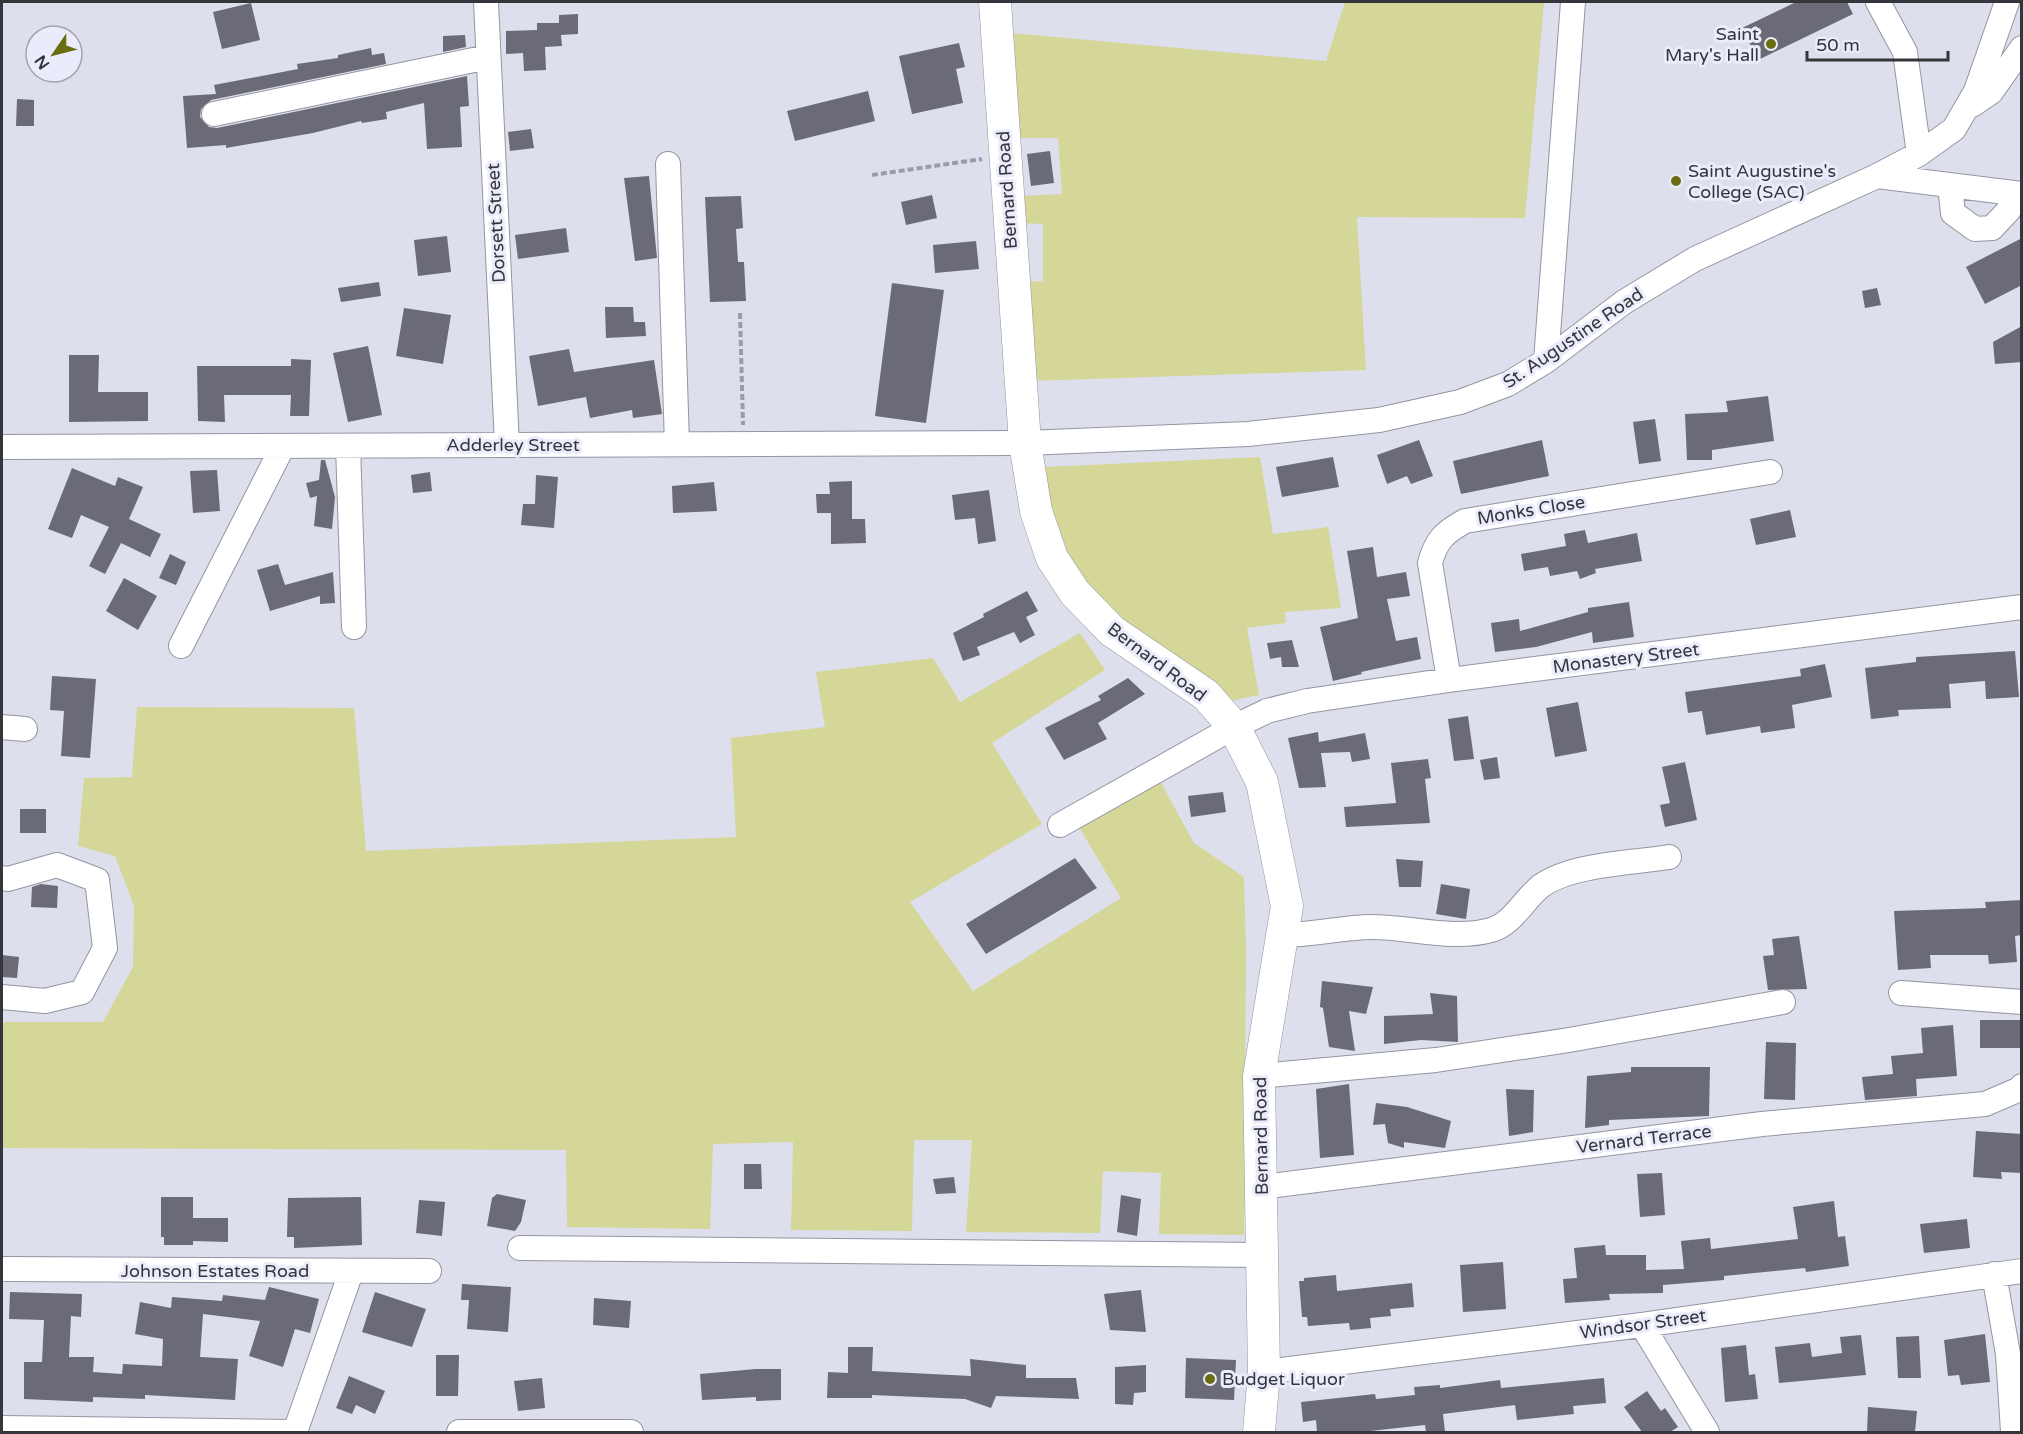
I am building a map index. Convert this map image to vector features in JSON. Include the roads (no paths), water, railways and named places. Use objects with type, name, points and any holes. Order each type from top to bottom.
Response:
[{"type":"main road","name":"Bernard Road","points":[[994,2],[1025,443],[1036,511],[1052,558],[1075,593],[1112,631],[1206,695],[1234,727],[1262,782],[1276,843],[1287,906],[1259,1076],[1264,1372],[1259,1432]]},
{"type":"street","name":"Dorsett Street","points":[[486,2],[507,445]]},
{"type":"street","points":[[1546,361],[1573,2]]},
{"type":"street","points":[[1878,2],[1905,52],[1919,153]]},
{"type":"street","points":[[1968,108],[2007,2]]},
{"type":"street","points":[[1968,108],[1991,92],[2022,48]]},
{"type":"street","points":[[214,114],[488,57]]},
{"type":"street","name":"St. Augustine Road","points":[[1025,443],[1248,434],[1379,420],[1460,402],[1508,384],[1546,361],[1624,302],[1695,259],[1877,176],[1919,153],[1954,129],[1968,108]]},
{"type":"street","points":[[668,164],[677,444]]},
{"type":"street","points":[[1877,176],[2017,193],[2009,210],[1992,228],[1975,229],[1953,213],[1950,185]]},
{"type":"street","name":"Adderley Street","points":[[2,447],[1025,443]]},
{"type":"street","points":[[181,646],[283,446]]},
{"type":"street","points":[[348,446],[354,627]]},
{"type":"street","name":"Monks Close","points":[[1449,680],[1430,563],[1435,545],[1444,533],[1465,521],[1770,472]]},
{"type":"street","name":"Monastery Street","points":[[1060,825],[1234,727],[1267,711],[1307,701],[1449,680],[2022,607]]},
{"type":"street","points":[[1282,935],[1307,935],[1368,927],[1461,933],[1490,931],[1503,925],[1540,886],[1555,878],[1596,868],[1669,857]]},
{"type":"street","points":[[2,878],[8,879],[57,865],[97,880],[105,948],[82,992],[45,1001],[2,997]]},
{"type":"street","points":[[1901,993],[2022,1002]]},
{"type":"street","points":[[1259,1076],[1436,1060],[1569,1040],[1783,1002]]},
{"type":"street","name":"Vernard Terrace","points":[[1262,1187],[1762,1124],[1984,1104],[2020,1089],[2022,1086]]},
{"type":"street","points":[[520,1248],[1263,1256]]},
{"type":"street","name":"Johnson Estates Road","points":[[2,1269],[351,1272],[429,1270]]},
{"type":"street","name":"Windsor Street","points":[[1264,1372],[1642,1325],[2022,1270]]},
{"type":"street","points":[[2,1428],[295,1432],[351,1272]]},
{"type":"street","points":[[1994,1274],[2007,1354],[2013,1432]]},
{"type":"street","points":[[1642,1325],[1707,1432]]},
{"type":"street","points":[[459,1432],[631,1432]]},
{"type":"place","name":"Saint Mary's Hall","points":[[1771,44]]},
{"type":"place","name":"Saint Augustine's College (SAC)","points":[[1676,181]]},
{"type":"place","name":"Budget Liquor","points":[[1210,1379]]}]
